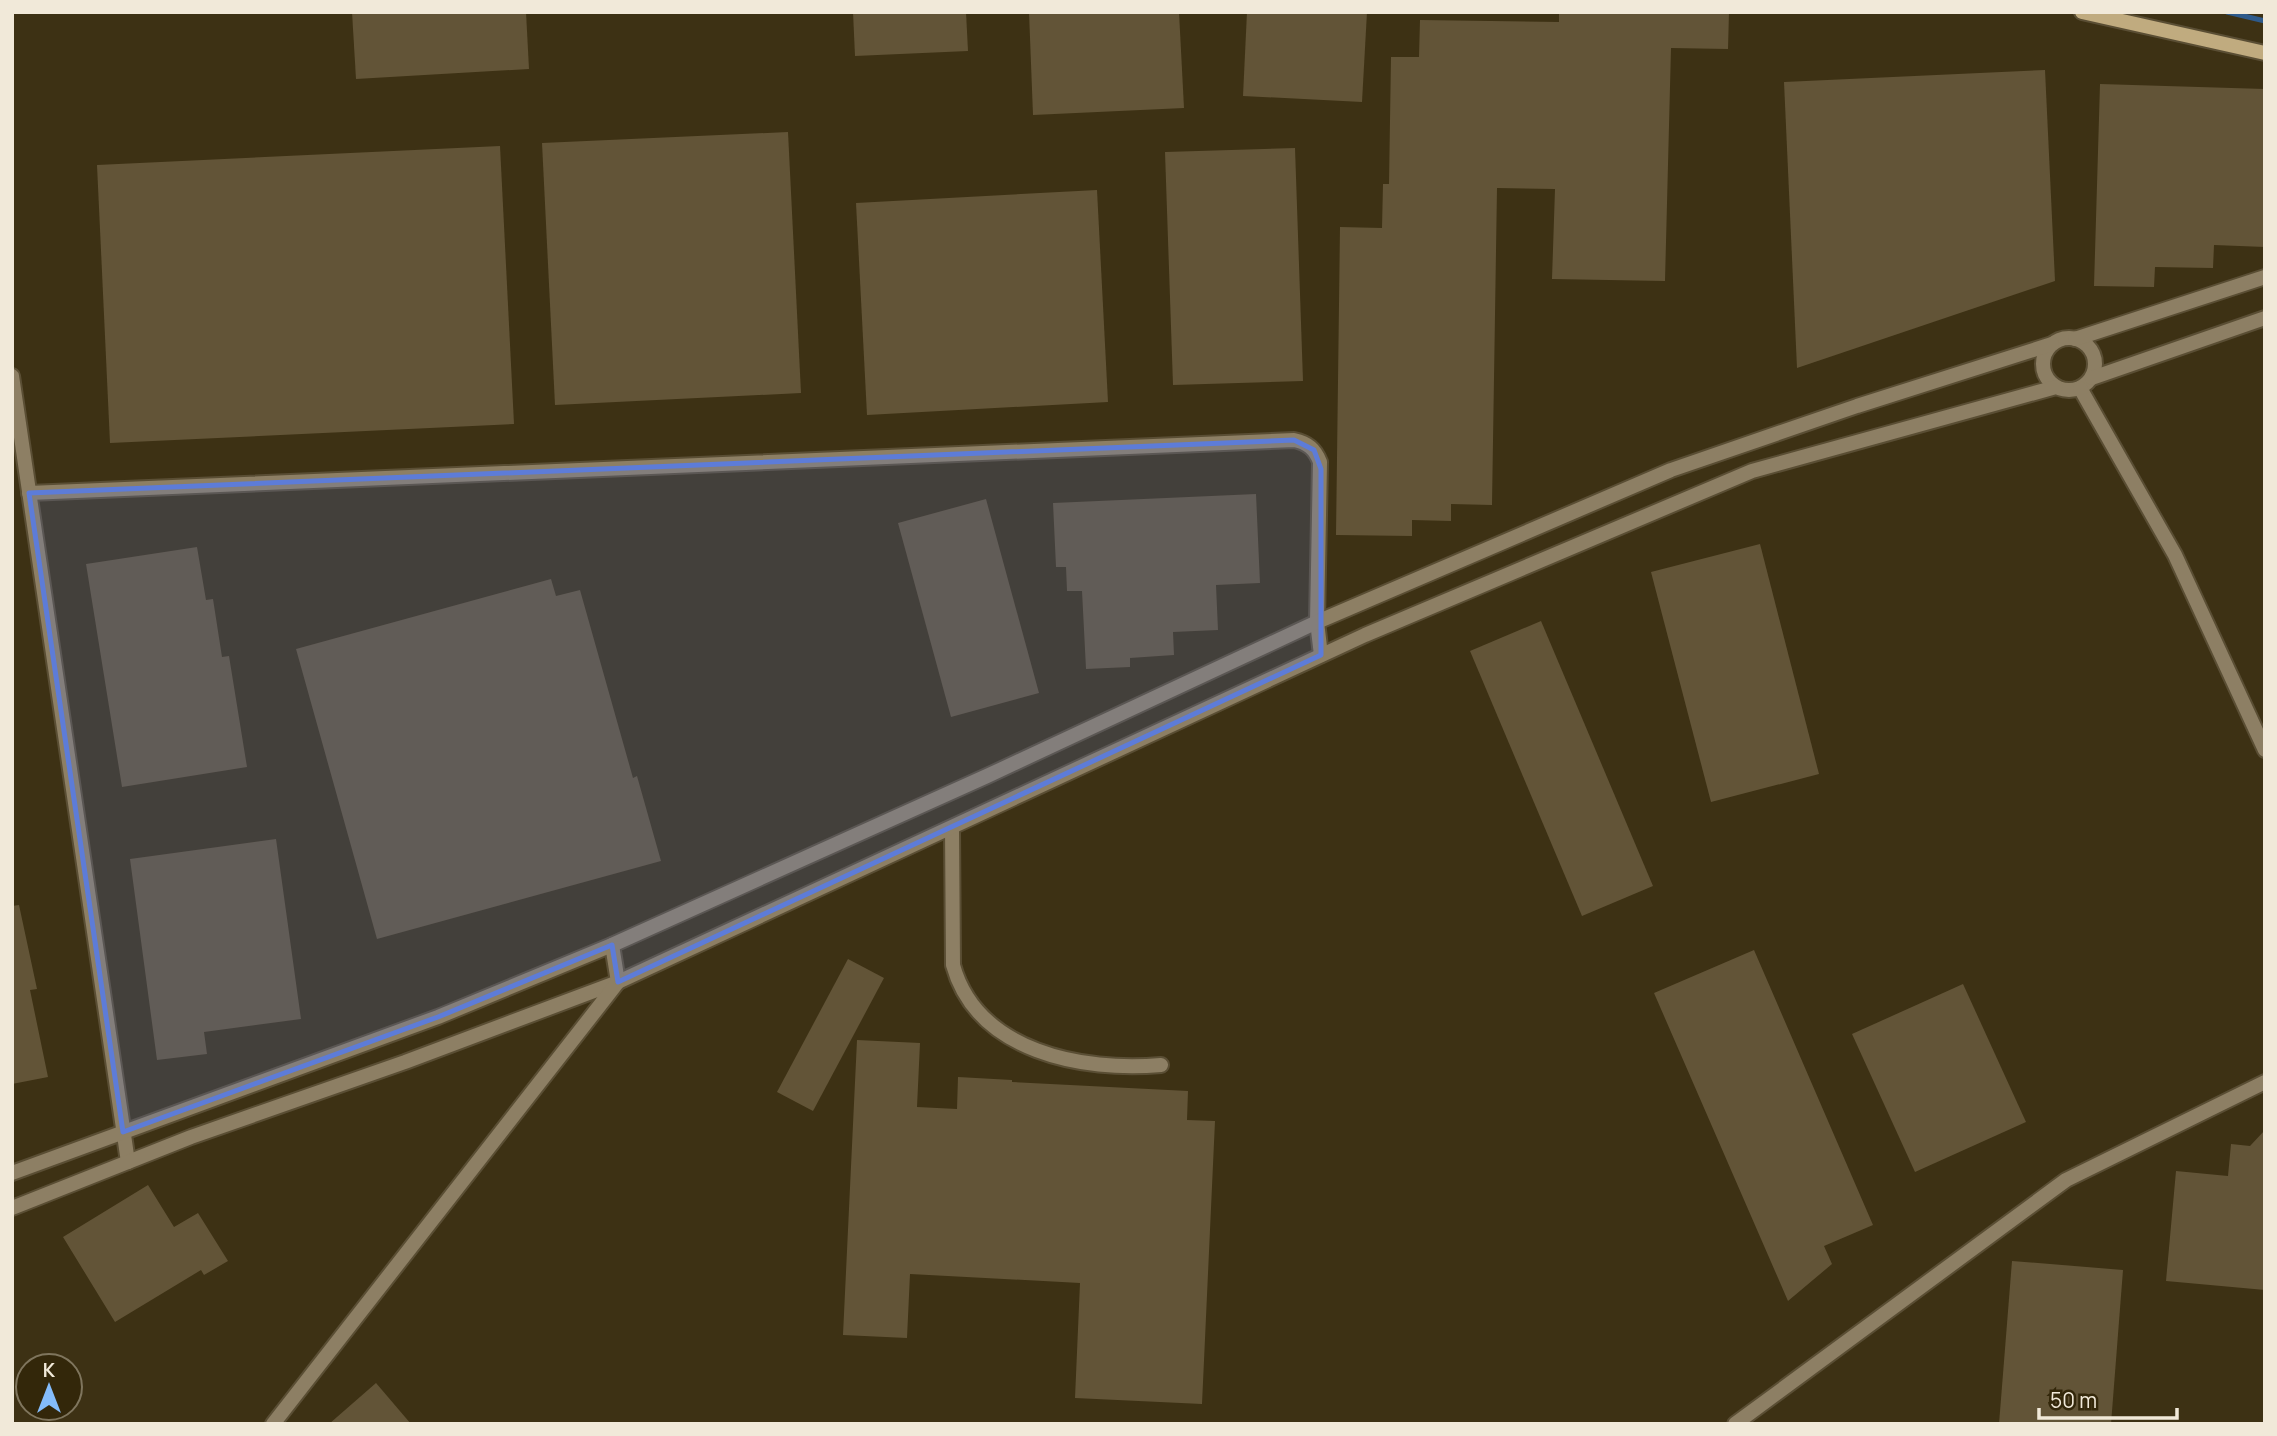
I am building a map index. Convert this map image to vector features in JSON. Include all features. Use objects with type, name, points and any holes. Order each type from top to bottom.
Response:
[{"type":"main road","points":[[2082,12],[2265,53]]},
{"type":"street","points":[[2075,339],[2265,277]]},
{"type":"street","points":[[2052,344],[2043,358],[2043,367],[2049,382],[2063,390],[2080,388],[2092,378],[2265,318]]},
{"type":"street","points":[[12,1173],[438,1017],[612,945],[987,776],[1317,622],[1671,470],[2067,338],[2075,339],[2089,347],[2094,354],[2095,370],[2092,378]]},
{"type":"street","points":[[12,376],[128,1161]]},
{"type":"street","points":[[12,1208],[191,1137],[405,1062],[618,982],[1365,635],[1752,471],[2056,387]]},
{"type":"street","points":[[2080,388],[2175,555],[2265,750]]},
{"type":"street","points":[[29,493],[1294,440],[1314,450],[1320,462],[1317,622],[1321,656]]},
{"type":"street","points":[[952,828],[953,965],[960,987],[972,1007],[992,1026],[1020,1042],[1061,1058],[1111,1067],[1160,1065]]},
{"type":"street","points":[[273,1424],[618,982],[612,945]]},
{"type":"street","points":[[1735,1424],[2066,1180],[2265,1082]]},
{"type":"highlighted area","points":[[1294,440],[1314,450],[1321,469],[1321,655],[618,982],[612,945],[438,1017],[123,1132],[29,493]]},
{"type":"building","points":[[352,12],[526,12],[529,69],[356,79]]},
{"type":"building","points":[[853,12],[966,12],[968,51],[855,56]]},
{"type":"building","points":[[1029,12],[1179,12],[1184,108],[1033,115]]},
{"type":"building","points":[[1247,12],[1367,12],[1362,102],[1243,96]]},
{"type":"building","points":[[1559,12],[1729,12],[1728,49],[1671,48],[1665,281],[1552,279],[1555,189],[1497,188],[1492,505],[1451,504],[1451,521],[1412,520],[1412,536],[1336,535],[1340,227],[1382,228],[1383,184],[1389,184],[1391,57],[1419,57],[1420,20],[1559,22]]},
{"type":"building","points":[[2045,70],[2055,281],[1797,368],[1784,82]]},
{"type":"building","points":[[2100,84],[2265,89],[2265,247],[2214,245],[2213,268],[2155,267],[2154,287],[2094,286]]},
{"type":"building","points":[[788,132],[801,393],[555,405],[542,143]]},
{"type":"building","points":[[500,146],[514,424],[110,443],[97,165]]},
{"type":"building","points":[[1295,148],[1303,381],[1173,385],[1165,152]]},
{"type":"building","points":[[1097,190],[1108,402],[867,415],[856,203]]},
{"type":"building","points":[[1256,494],[1260,583],[1216,585],[1218,630],[1173,632],[1174,655],[1130,658],[1130,667],[1086,669],[1082,591],[1067,591],[1066,567],[1056,567],[1053,503]]},
{"type":"building","points":[[986,499],[1039,693],[951,717],[898,523]]},
{"type":"building","points":[[1760,544],[1819,774],[1711,802],[1651,572]]},
{"type":"building","points":[[197,547],[206,600],[213,599],[222,657],[229,656],[247,767],[122,787],[86,564]]},
{"type":"building","points":[[551,579],[556,596],[580,590],[633,778],[637,776],[661,861],[377,939],[296,649]]},
{"type":"building","points":[[1541,621],[1653,886],[1582,916],[1470,651]]},
{"type":"building","points":[[276,839],[301,1019],[204,1032],[207,1054],[157,1060],[130,859]]},
{"type":"building","points":[[19,905],[37,989],[30,990],[48,1077],[12,1084],[12,906]]},
{"type":"building","points":[[1754,950],[1873,1225],[1824,1246],[1832,1264],[1788,1301],[1654,993]]},
{"type":"building","points":[[848,959],[884,978],[813,1111],[777,1092]]},
{"type":"building","points":[[1963,984],[2026,1122],[1915,1172],[1852,1034]]},
{"type":"building","points":[[857,1040],[920,1043],[917,1107],[957,1109],[958,1077],[1188,1091],[1187,1120],[1215,1121],[1202,1404],[1075,1398],[1080,1283],[910,1274],[907,1338],[843,1335]]},
{"type":"building","points":[[2265,1130],[2265,1290],[2166,1281],[2176,1171],[2228,1176],[2231,1144],[2250,1146]]},
{"type":"building","points":[[148,1185],[174,1227],[198,1213],[228,1261],[204,1275],[201,1270],[115,1322],[63,1237]]},
{"type":"building","points":[[2012,1261],[2123,1270],[2111,1424],[1999,1424]]},
{"type":"building","points":[[376,1383],[411,1424],[329,1424]]},
{"type":"waterway","points":[[2227,12],[2265,21]]}]
